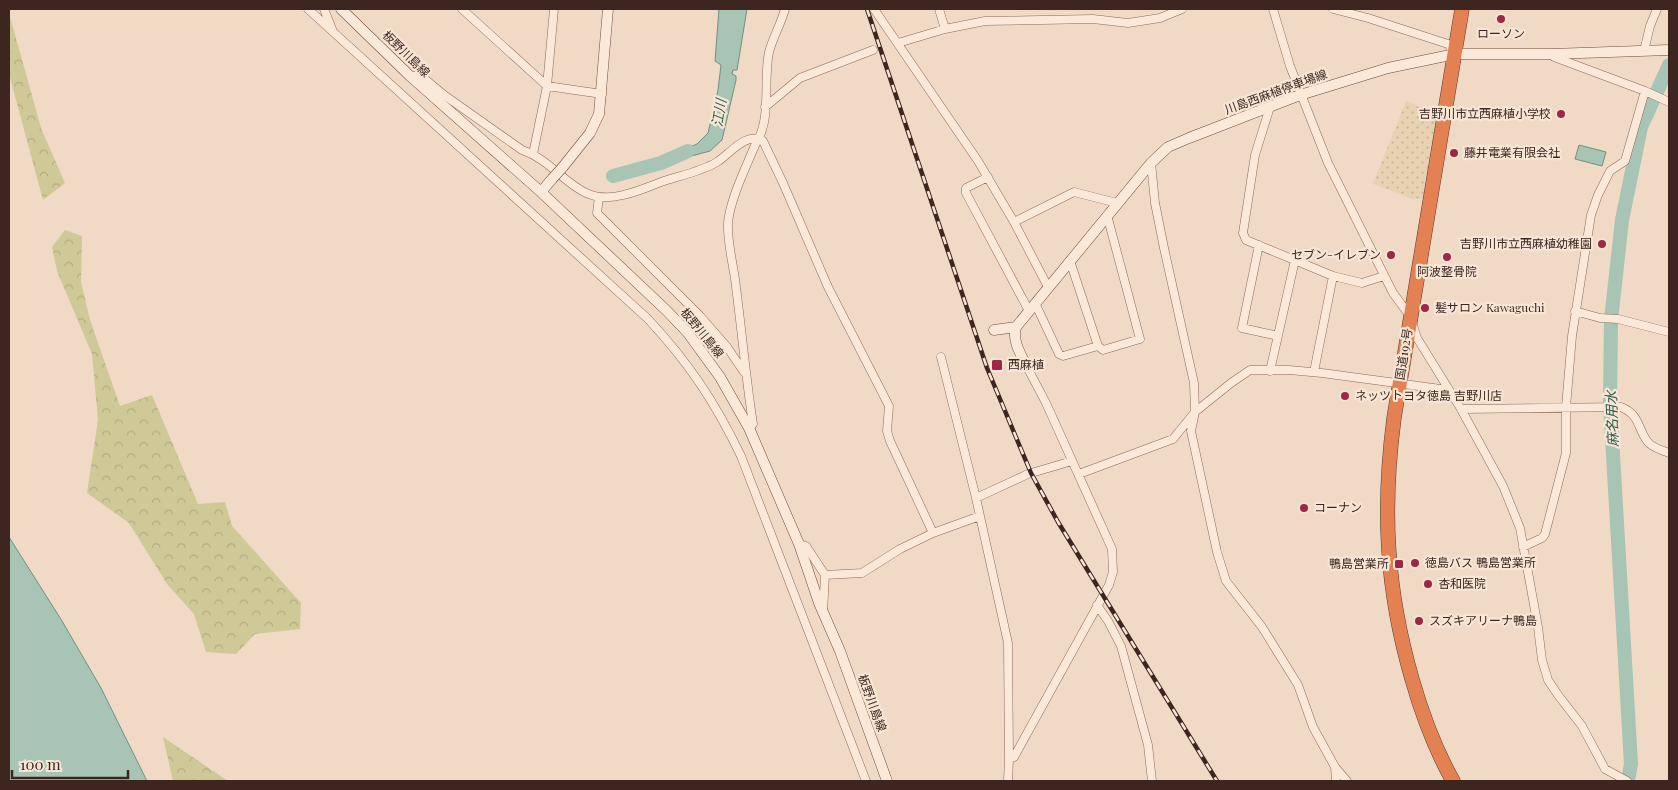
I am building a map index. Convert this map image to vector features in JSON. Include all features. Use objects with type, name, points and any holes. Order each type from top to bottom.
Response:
[{"type":"highway","name":"国道192号","points":[[1453,781],[1434,742],[1418,700],[1398,625],[1391,587],[1388,547],[1387,480],[1410,316],[1462,9]]},
{"type":"main road","name":"板野川島線","points":[[341,9],[410,76],[541,192],[667,311],[688,333],[720,376],[749,428],[798,544],[823,612],[840,651],[887,781]]},
{"type":"main road","points":[[541,192],[579,148],[595,124],[599,114],[608,9]]},
{"type":"main road","name":"川島西麻植停車場線","points":[[1016,327],[1151,162],[1168,147],[1300,95],[1365,74],[1455,54],[1552,54],[1667,50]]},
{"type":"main road","points":[[994,330],[1016,327],[1014,333],[1018,350],[1026,365]]},
{"type":"street","points":[[308,9],[648,320],[694,372],[741,456],[866,781]]},
{"type":"street","points":[[324,9],[334,33]]},
{"type":"street","points":[[462,9],[546,86],[602,94]]},
{"type":"street","points":[[533,154],[546,86],[554,9]]},
{"type":"street","points":[[749,428],[753,424],[728,236],[728,221],[732,205],[761,135],[769,54],[785,9]]},
{"type":"street","points":[[874,9],[964,138],[1014,222],[1048,287]]},
{"type":"street","points":[[939,9],[945,29]]},
{"type":"street","points":[[898,43],[945,29],[985,21],[1093,19],[1128,22],[1160,18],[1182,9]]},
{"type":"street","points":[[1273,9],[1300,95],[1328,163],[1384,276],[1410,316],[1417,338],[1461,409],[1503,486],[1520,528],[1542,660],[1548,680],[1582,726],[1605,769],[1627,781]]},
{"type":"street","points":[[1333,9],[1368,18],[1448,44],[1455,54]]},
{"type":"street","points":[[1644,50],[1650,26],[1657,9]]},
{"type":"street","points":[[765,107],[800,78],[874,50]]},
{"type":"street","points":[[1552,54],[1554,57],[1647,91],[1669,102]]},
{"type":"street","points":[[410,76],[420,75],[444,95],[522,150],[533,154],[578,190],[599,197],[622,196],[720,160],[746,140],[759,139],[763,141],[783,182],[828,287],[889,406],[887,431],[890,441],[933,533]]},
{"type":"street","points":[[1523,548],[1542,538],[1545,534],[1566,453],[1566,408],[1575,311],[1593,208],[1610,171],[1625,161],[1647,91]]},
{"type":"street","points":[[1270,107],[1255,155],[1243,233],[1246,240],[1334,276],[1362,283],[1384,276]]},
{"type":"street","points":[[1151,162],[1160,230],[1194,383],[1195,412],[1191,431],[1217,552],[1226,581],[1262,627],[1298,685],[1313,726],[1335,768],[1347,781]]},
{"type":"street","points":[[988,177],[966,188],[966,193],[1059,354],[1063,356],[1098,346]]},
{"type":"street","points":[[1014,222],[1074,192],[1117,203]]},
{"type":"street","points":[[599,197],[597,213],[700,316],[727,347],[745,374]]},
{"type":"street","points":[[1070,261],[1098,346],[1103,350],[1140,339],[1107,215]]},
{"type":"street","points":[[1259,245],[1242,328],[1278,336]]},
{"type":"street","points":[[1270,371],[1295,260]]},
{"type":"street","points":[[1314,372],[1334,276]]},
{"type":"street","points":[[1575,311],[1600,318],[1618,318],[1669,332]]},
{"type":"street","points":[[941,357],[976,498],[1008,643],[1008,781]]},
{"type":"street","points":[[1009,760],[1014,757],[1111,580],[1113,564],[1112,549],[1046,403],[1026,365]]},
{"type":"street","points":[[1079,474],[1173,439],[1195,412],[1250,370],[1314,372],[1448,390]]},
{"type":"street","points":[[1461,409],[1621,407],[1629,410],[1635,416],[1647,441],[1652,446],[1669,452]]},
{"type":"street","points":[[976,498],[1028,474],[1072,461]]},
{"type":"street","points":[[825,575],[862,573],[900,549],[933,533],[980,516]]},
{"type":"street","points":[[798,544],[806,546],[825,575],[823,612]]},
{"type":"street","points":[[1097,605],[1121,646],[1148,745],[1152,781]]},
{"type":"street","points":[[1335,768],[1336,781]]},
{"type":"shaded area","points":[[1406,101],[1439,115],[1425,198],[1413,199],[1373,184]]},
{"type":"green space","points":[[9,13],[41,128],[65,183],[43,200],[9,74]]},
{"type":"green space","points":[[65,230],[82,236],[81,282],[90,320],[120,406],[152,395],[198,504],[225,502],[232,526],[301,603],[300,629],[255,634],[236,654],[206,652],[194,614],[167,584],[129,523],[87,493],[98,420],[92,354],[57,271],[52,247]]},
{"type":"green space","points":[[163,737],[228,781],[173,781]]},
{"type":"water","points":[[719,9],[747,9],[737,70],[733,70],[732,74],[736,76],[736,80],[722,140],[710,151],[673,161],[671,155],[697,144],[708,133],[718,90],[721,65],[715,61]]},
{"type":"water","points":[[1579,145],[1606,152],[1602,166],[1575,159]]},
{"type":"water","points":[[9,537],[62,621],[101,688],[147,781],[9,781]]},
{"type":"waterway","name":"麻名用水","points":[[1628,781],[1631,764],[1610,403],[1611,320],[1622,220],[1641,127],[1669,65]]},
{"type":"waterway","name":"江川","points":[[613,176],[661,163],[688,151]]},
{"type":"railway","points":[[867,9],[987,368],[1031,473],[1058,522],[1217,781]]},
{"type":"place","name":"ローソン","points":[[1501,19]]},
{"type":"place","name":"吉野川市立西麻植小学校","points":[[1561,114]]},
{"type":"place","name":"藤井電業有限会社","points":[[1454,153]]},
{"type":"place","name":"吉野川市立西麻植幼稚園","points":[[1602,244]]},
{"type":"place","name":"セブン-イレブン","points":[[1391,255]]},
{"type":"place","name":"阿波整骨院","points":[[1447,257]]},
{"type":"place","name":"髪サロン Kawaguchi","points":[[1425,308]]},
{"type":"place","name":"西麻植","points":[[997,365]]},
{"type":"place","name":"ネッツトヨタ徳島 吉野川店","points":[[1345,396]]},
{"type":"place","name":"コーナン","points":[[1304,508]]},
{"type":"place","name":"徳島バス 鴨島営業所","points":[[1415,563]]},
{"type":"place","name":"鴨島営業所","points":[[1399,564]]},
{"type":"place","name":"杏和医院","points":[[1428,584]]},
{"type":"place","name":"スズキアリーナ鴨島","points":[[1419,621]]}]
